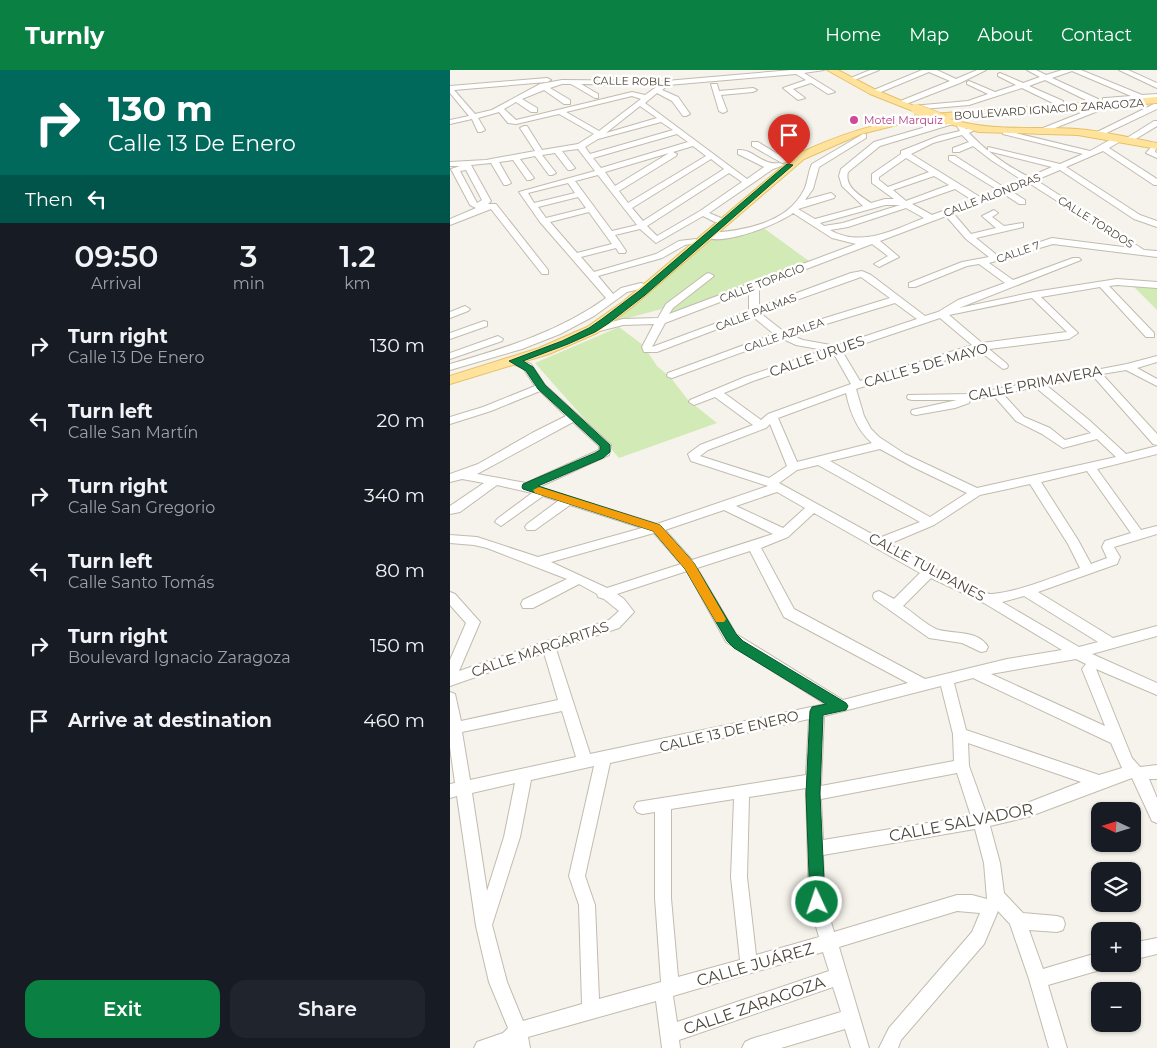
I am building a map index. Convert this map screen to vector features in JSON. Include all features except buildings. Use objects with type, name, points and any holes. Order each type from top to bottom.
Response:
[{"type":"main road","points":[[832,70],[873,92],[965,129],[992,131],[1006,128],[1037,132],[1064,131],[1157,146]]},
{"type":"main road","points":[[1102,103],[1126,99],[1157,99]]},
{"type":"main road","points":[[1102,103],[1157,99]]},
{"type":"main road","name":"BOULEVARD IGNACIO ZARAGOZA","points":[[450,374],[556,340],[601,315],[641,286],[718,220],[778,165],[866,122],[897,115],[930,111],[1060,102],[1102,103]]},
{"type":"main road","name":"BOULEVARD IGNACIO ZARAGOZA","points":[[450,380],[514,361],[592,330],[628,304],[789,165],[817,145],[896,122],[932,117],[1102,103]]},
{"type":"street","name":"CALLE ROBLE","points":[[452,126],[543,86],[554,83],[591,81],[666,83],[821,70]]},
{"type":"street","points":[[850,80],[876,70]]},
{"type":"street","points":[[873,92],[929,70],[958,82]]},
{"type":"street","points":[[902,104],[941,94],[958,82],[983,70]]},
{"type":"street","points":[[1030,70],[1102,103]]},
{"type":"street","points":[[914,109],[963,104],[1069,70]]},
{"type":"street","points":[[1075,70],[1140,99]]},
{"type":"street","points":[[1122,70],[1157,86]]},
{"type":"street","points":[[795,71],[831,92]]},
{"type":"street","points":[[591,81],[591,78],[594,76],[613,75]]},
{"type":"street","points":[[1000,75],[1060,102]]},
{"type":"street","points":[[711,79],[723,110]]},
{"type":"street","points":[[450,89],[548,80],[554,83]]},
{"type":"street","points":[[571,81],[595,96]]},
{"type":"street","points":[[781,97],[798,96],[787,88],[812,81]]},
{"type":"street","points":[[488,204],[475,206],[455,169],[463,166],[580,146],[596,137],[666,83]]},
{"type":"street","points":[[969,83],[995,95]]},
{"type":"street","points":[[485,85],[491,93]]},
{"type":"street","points":[[543,86],[566,102]]},
{"type":"street","points":[[450,89],[474,117],[482,130]]},
{"type":"street","points":[[657,90],[678,98],[686,114]]},
{"type":"street","points":[[717,93],[752,90]]},
{"type":"street","points":[[501,106],[513,122],[632,94],[644,100],[662,119],[691,144],[748,183]]},
{"type":"street","points":[[941,94],[963,104]]},
{"type":"street","points":[[516,99],[534,110]]},
{"type":"street","name":"BOULEVARD IGNACIO ZARAGOZA","points":[[1102,103],[1157,99]]},
{"type":"street","points":[[1037,132],[1102,103]]},
{"type":"street","points":[[1095,135],[1157,106]]},
{"type":"street","points":[[561,112],[596,137]]},
{"type":"street","points":[[596,137],[662,119]]},
{"type":"street","points":[[869,206],[845,185],[842,177],[846,170],[876,144],[948,121]]},
{"type":"street","name":"CALLE ALONDRAS","points":[[863,245],[947,211],[1032,181],[1157,123]]},
{"type":"street","points":[[524,128],[552,173]]},
{"type":"street","points":[[1006,128],[1092,154]]},
{"type":"street","points":[[930,218],[905,204],[886,190],[875,181],[875,176],[904,153],[931,140],[965,129]]},
{"type":"street","name":"CALLE TORDOS","points":[[965,129],[973,143],[1157,260]]},
{"type":"street","name":"CALLE TORDOS","points":[[965,129],[1032,181]]},
{"type":"street","points":[[590,156],[678,131]]},
{"type":"street","points":[[708,236],[733,234],[780,220],[795,207],[808,190],[815,166],[860,134],[876,144]]},
{"type":"street","points":[[973,143],[954,154],[1022,202]]},
{"type":"street","points":[[611,298],[593,275],[544,221],[532,206],[524,191],[570,180],[691,144]]},
{"type":"street","points":[[614,190],[691,144]]},
{"type":"street","points":[[755,144],[778,165]]},
{"type":"street","points":[[580,146],[590,156],[642,226],[656,240],[703,213],[778,165]]},
{"type":"street","points":[[1157,146],[1150,153],[1157,156]]},
{"type":"street","points":[[1104,148],[1157,183]]},
{"type":"street","points":[[557,150],[571,168]]},
{"type":"street","points":[[991,150],[1061,167],[1144,221],[1157,224]]},
{"type":"street","points":[[454,152],[488,204],[493,206],[545,272]]},
{"type":"street","points":[[741,152],[778,165]]},
{"type":"street","points":[[904,153],[978,200]]},
{"type":"street","points":[[627,207],[711,156]]},
{"type":"street","points":[[515,157],[530,178]]},
{"type":"street","points":[[494,161],[507,183]]},
{"type":"street","points":[[450,164],[463,166]]},
{"type":"street","points":[[609,234],[642,226],[729,169]]},
{"type":"street","points":[[886,190],[934,173]]},
{"type":"street","points":[[570,180],[620,248],[575,256]]},
{"type":"street","points":[[823,230],[845,225],[955,186]]},
{"type":"street","points":[[532,206],[580,194]]},
{"type":"street","points":[[795,207],[831,196]]},
{"type":"street","points":[[812,223],[885,202],[905,204]]},
{"type":"street","points":[[450,222],[488,204]]},
{"type":"street","points":[[795,207],[812,223],[838,237],[857,241],[890,233]]},
{"type":"street","points":[[544,221],[591,209]]},
{"type":"street","points":[[947,211],[969,237],[997,259]]},
{"type":"street","points":[[703,213],[718,220]]},
{"type":"street","points":[[994,213],[986,216],[1002,230]]},
{"type":"street","points":[[969,237],[1020,225]]},
{"type":"street","points":[[593,275],[659,256],[682,242],[693,241]]},
{"type":"street","points":[[874,241],[894,257],[879,264]]},
{"type":"street","name":"CALLE 7","points":[[912,285],[974,261],[983,262],[997,259],[1052,241],[1142,252]]},
{"type":"street","name":"CALLE TOPACIO","points":[[623,322],[660,320],[754,287],[761,281],[863,245]]},
{"type":"street","points":[[1142,252],[1157,254]]},
{"type":"street","name":"CALLE URUES","points":[[941,314],[962,302],[1076,260]]},
{"type":"street","points":[[983,262],[1012,283]]},
{"type":"street","name":"CALLE PALMAS","points":[[660,320],[647,347],[650,351],[854,275],[862,274],[898,299]]},
{"type":"street","points":[[660,320],[670,306],[709,276]]},
{"type":"street","name":"CALLE URUES","points":[[694,402],[749,379],[941,314],[1034,295],[1102,284],[1133,282],[1157,285]]},
{"type":"street","points":[[1102,284],[1150,335]]},
{"type":"street","points":[[450,367],[518,347],[556,332],[591,314],[625,289],[641,286]]},
{"type":"street","points":[[754,287],[754,313],[780,336],[790,342],[836,349],[854,386],[853,404],[866,431],[880,445],[976,492]]},
{"type":"street","name":"CALLE 5 DE MAYO","points":[[762,426],[772,416],[854,386],[978,347],[1069,336],[1073,333],[1034,295]]},
{"type":"street","points":[[898,299],[923,319]]},
{"type":"street","name":"CALLE AZALEA","points":[[672,376],[780,336],[898,299]]},
{"type":"street","points":[[592,330],[670,306]]},
{"type":"street","points":[[450,315],[466,309]]},
{"type":"street","points":[[941,314],[978,347],[1003,366]]},
{"type":"street","points":[[450,336],[484,324]]},
{"type":"street","points":[[450,356],[498,338]]},
{"type":"street","name":"CALLE PRIMAVERA","points":[[912,397],[971,398],[1128,367],[1157,359]]},
{"type":"street","points":[[514,361],[524,364],[530,369],[541,387],[605,445],[605,452],[527,487]]},
{"type":"street","points":[[1128,367],[1157,383]]},
{"type":"street","points":[[1095,372],[1157,440]]},
{"type":"street","points":[[1038,384],[1099,435],[1124,459]]},
{"type":"street","points":[[450,421],[488,409],[541,387]]},
{"type":"street","points":[[716,393],[762,426]]},
{"type":"street","points":[[997,393],[1020,420],[1046,431],[1063,444],[1099,435]]},
{"type":"street","points":[[916,412],[955,405],[971,398]]},
{"type":"street","points":[[772,416],[793,467]]},
{"type":"street","points":[[450,478],[463,475],[573,417]]},
{"type":"street","name":"CALLE TULIPANES","points":[[762,426],[703,448],[694,454],[695,458],[775,485],[929,572],[989,600],[1095,663],[1157,689]]},
{"type":"street","points":[[539,561],[727,506],[775,485],[793,467],[880,445]]},
{"type":"street","points":[[880,543],[930,522],[976,492],[1157,450]]},
{"type":"street","points":[[820,461],[930,522]]},
{"type":"street","points":[[1090,467],[1140,536]]},
{"type":"street","points":[[463,475],[542,491],[656,528],[690,566],[731,638],[841,706]]},
{"type":"street","points":[[1034,479],[1074,542],[1086,569]]},
{"type":"street","points":[[450,510],[456,508],[495,481]]},
{"type":"street","points":[[501,522],[542,491]]},
{"type":"street","points":[[531,527],[568,500]]},
{"type":"street","points":[[727,506],[784,534]]},
{"type":"street","points":[[450,539],[474,540],[506,549],[539,561],[578,579],[603,594],[752,545],[773,541],[790,532],[814,506]]},
{"type":"street","points":[[989,600],[1026,591],[1114,560],[1108,547],[1109,544],[1157,530]]},
{"type":"street","points":[[752,545],[789,613],[925,686]]},
{"type":"street","points":[[895,606],[929,572]]},
{"type":"street","points":[[528,604],[578,579]]},
{"type":"street","points":[[1026,591],[1110,643]]},
{"type":"street","name":"CALLE MARGARITAS","points":[[450,680],[614,624],[627,612],[625,607],[603,594]]},
{"type":"street","points":[[879,596],[934,634],[964,638],[981,647]]},
{"type":"street","points":[[450,597],[473,622],[450,676]]},
{"type":"street","name":"CALLE 13 DE ENERO","points":[[457,789],[585,763],[841,706],[1007,664],[1077,653],[1157,631]]},
{"type":"street","points":[[549,647],[585,763]]},
{"type":"street","points":[[1089,669],[1126,762],[1136,773],[1157,816]]},
{"type":"street","points":[[976,672],[1115,738]]},
{"type":"street","points":[[888,1048],[895,1034],[978,938],[994,902],[992,863],[981,821],[962,766],[960,734],[947,680]]},
{"type":"street","points":[[450,698],[454,728],[457,789],[484,926],[498,982],[520,1039]]},
{"type":"street","points":[[454,728],[566,704]]},
{"type":"street","points":[[817,711],[814,787],[814,849],[817,902],[860,1048]]},
{"type":"street","points":[[960,734],[1099,782]]},
{"type":"street","points":[[591,1009],[587,905],[577,876],[603,759]]},
{"type":"street","points":[[642,807],[742,791],[814,787],[962,766]]},
{"type":"street","name":"CALLE SALVADOR","points":[[814,849],[981,821],[1028,810],[1099,782],[1136,773],[1157,772]]},
{"type":"street","points":[[484,926],[512,837],[524,775]]},
{"type":"street","points":[[742,791],[739,877],[749,966]]},
{"type":"street","points":[[663,804],[663,898],[670,1041]]},
{"type":"street","points":[[994,902],[1018,921],[1038,979],[1058,1048]]},
{"type":"street","name":"CALLE JUÁREZ","points":[[483,1048],[508,1040],[520,1039],[591,1009],[667,990],[958,903],[994,902]]},
{"type":"street","points":[[1018,921],[1057,924]]},
{"type":"street","points":[[1141,950],[1157,946]]},
{"type":"street","points":[[1038,979],[1091,964]]},
{"type":"street","name":"CALLE ZARAGOZA","points":[[670,1041],[839,976]]},
{"type":"street","points":[[751,1048],[851,1018]]},
{"type":"green space","points":[[761,226],[813,264],[663,317],[669,307],[606,324],[708,236],[719,239]]},
{"type":"green space","points":[[1132,285],[1157,288],[1157,310]]},
{"type":"green space","points":[[619,327],[643,345],[657,366],[671,378],[688,400],[717,423],[619,458],[535,363]]},
{"type":"slow traffic","points":[[539,490],[656,528],[690,566],[720,619]]},
{"type":"place","name":"Motel Marquiz","points":[[854,120]]},
{"type":"route","points":[[789,165],[642,293],[606,321],[592,330],[565,342],[514,361],[524,364],[530,369],[541,387],[605,445],[605,452],[527,487],[656,528],[690,566],[731,638],[841,706],[817,711],[813,794],[817,902]]}]
